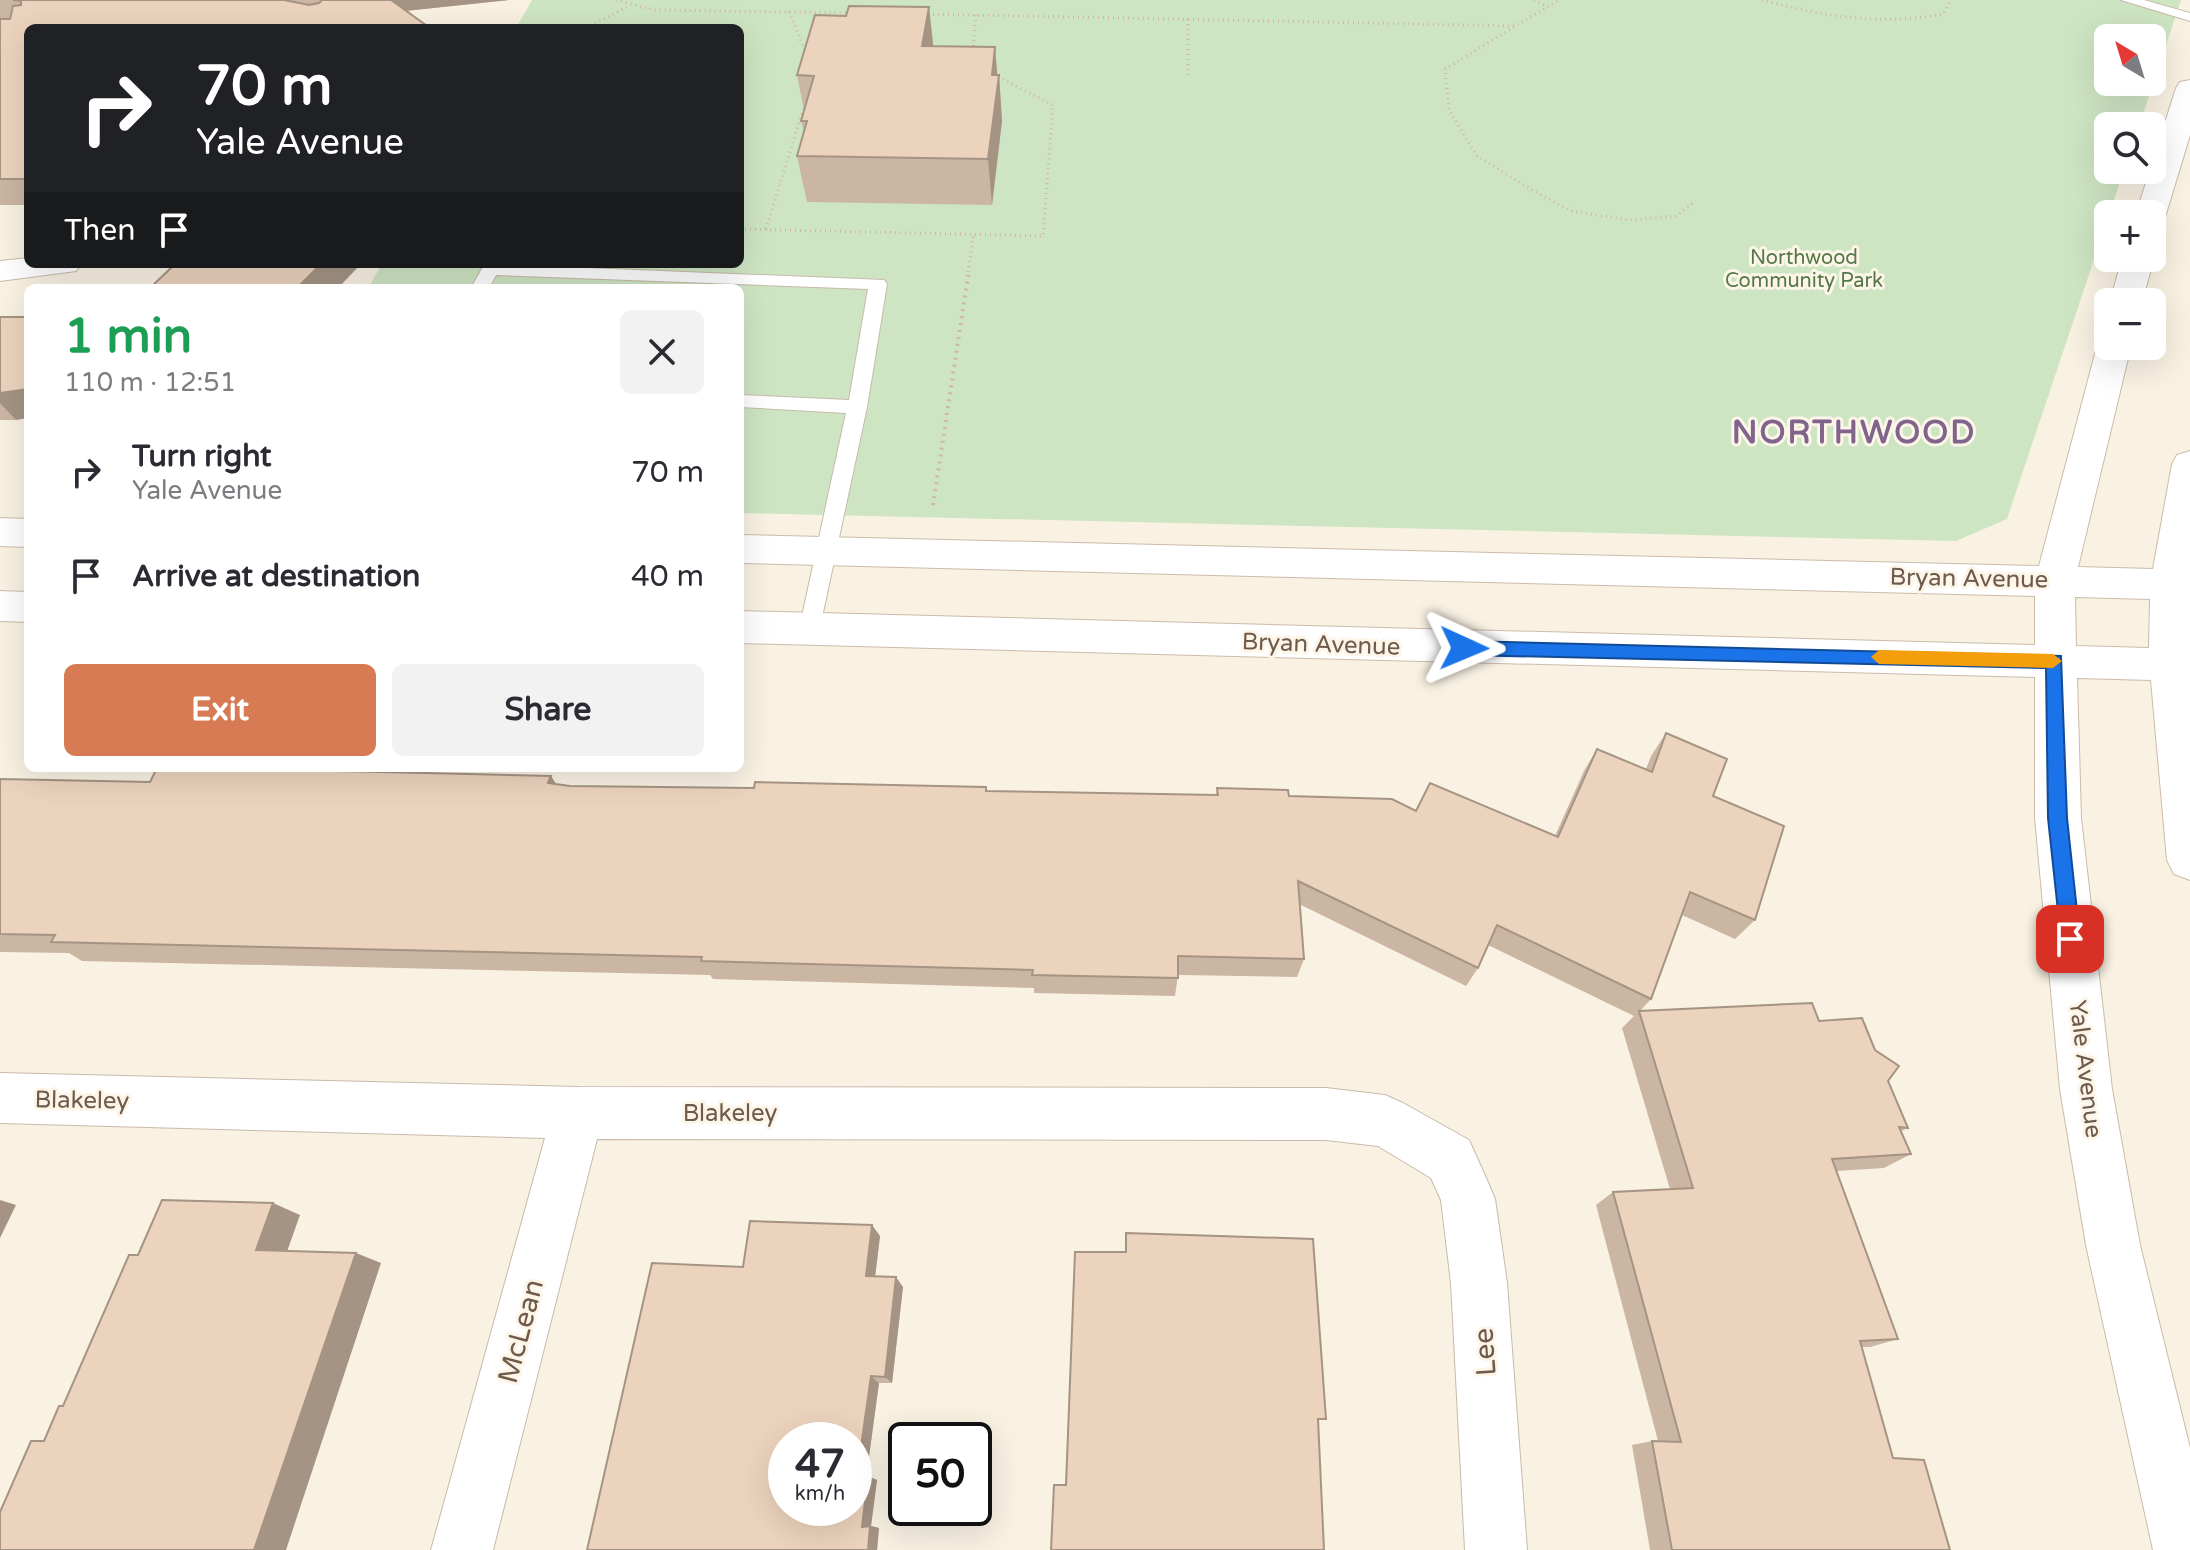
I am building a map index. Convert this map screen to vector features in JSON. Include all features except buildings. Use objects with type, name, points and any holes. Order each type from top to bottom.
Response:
[{"type":"main road","points":[[2155,200],[2190,88]]},
{"type":"main road","points":[[0,271],[28,268]]},
{"type":"main road","name":"Yale Avenue","points":[[2110,360],[2055,580],[2058,818],[2086,1089],[2113,1245],[2184,1550]]},
{"type":"main road","points":[[2190,464],[2180,585],[2180,665],[2190,860]]},
{"type":"main road","points":[[0,532],[24,533]]},
{"type":"main road","name":"Bryan Avenue","points":[[744,549],[2180,585]]},
{"type":"main road","points":[[0,606],[24,607]]},
{"type":"main road","name":"Bryan Avenue","points":[[744,627],[2180,665]]},
{"type":"main road","name":"Blakeley","points":[[0,1098],[578,1113],[1326,1114],[1385,1121],[1450,1159]]},
{"type":"main road","name":"McLean","points":[[462,1550],[578,1113]]},
{"type":"main road","name":"Lee","points":[[1450,1159],[1468,1199],[1479,1283],[1496,1550]]},
{"type":"lane","points":[[2128,0],[2190,17]]},
{"type":"lane","points":[[482,284],[490,269],[878,284],[857,407],[810,630]]},
{"type":"lane","points":[[744,401],[857,407]]},
{"type":"path","points":[[616,0],[654,10],[867,13]]},
{"type":"path","points":[[1534,0],[1548,6]]},
{"type":"path","points":[[1559,0],[1445,69],[1449,110],[1477,156],[1571,211],[1629,220],[1676,216],[1693,203]]},
{"type":"path","points":[[1762,0],[1850,21],[1896,22],[1943,14],[1951,0]]},
{"type":"path","points":[[594,24],[630,5]]},
{"type":"path","points":[[789,12],[809,60]]},
{"type":"path","points":[[914,13],[1515,26]]},
{"type":"path","points":[[972,63],[976,14]]},
{"type":"path","points":[[1188,19],[1188,77]]},
{"type":"path","points":[[744,229],[1043,236],[1053,105],[986,70]]},
{"type":"path","points":[[766,229],[810,86]]},
{"type":"path","points":[[926,554],[974,234]]},
{"type":"green space","name":"Northwood Community Park","points":[[532,0],[2181,0],[2166,45],[2166,24],[2094,24],[2094,96],[2149,96],[2144,112],[2094,112],[2094,184],[2119,184],[2114,200],[2094,200],[2094,259],[2007,519],[1956,541],[744,513],[744,284],[370,284],[380,268],[744,268],[744,24],[518,24]]},
{"type":"slow traffic","points":[[1879,657],[2053,661]]},
{"type":"district","name":"NORTHWOOD","points":[[1854,432]]},
{"type":"route","points":[[1464,648],[2055,661],[2058,818],[2070,939]]}]
